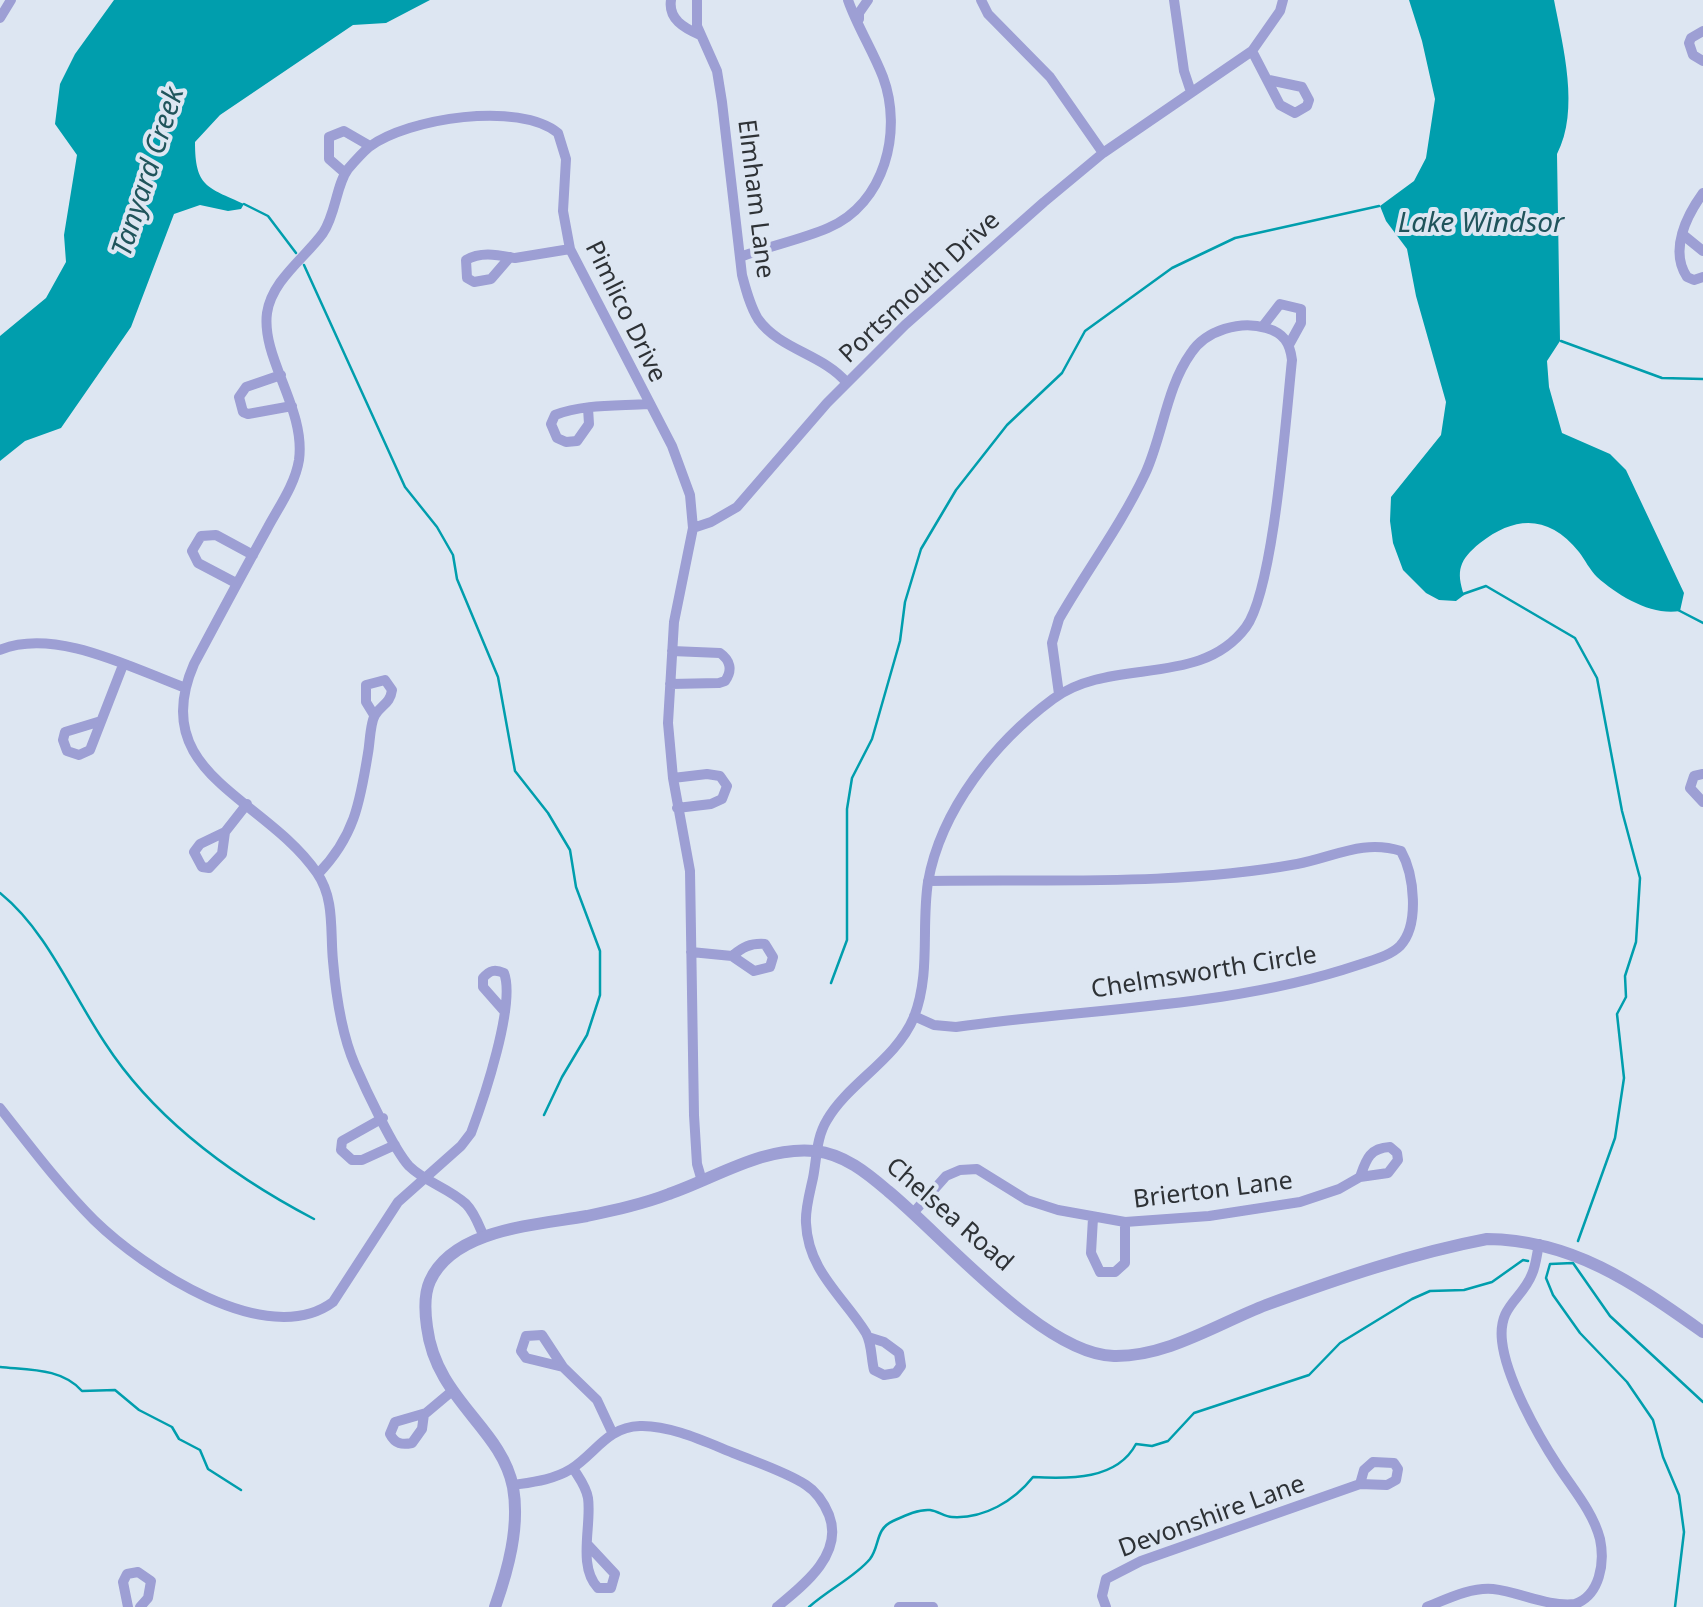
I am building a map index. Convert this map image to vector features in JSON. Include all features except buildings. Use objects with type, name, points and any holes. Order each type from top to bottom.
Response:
[{"type":"street","points":[[0,18],[11,0]]},
{"type":"street","name":"Elmham Lane","points":[[671,0],[674,18],[700,35]]},
{"type":"street","name":"Elmham Lane","points":[[697,0],[700,35],[717,71],[746,292],[760,321],[787,344],[836,369],[847,383]]},
{"type":"street","points":[[740,256],[832,227],[862,202],[881,174],[893,127],[890,100],[848,0]]},
{"type":"street","points":[[858,20],[868,0]]},
{"type":"street","points":[[981,0],[988,14],[1050,77],[1102,153]]},
{"type":"street","points":[[1174,0],[1184,71],[1191,92]]},
{"type":"street","name":"Portsmouth Drive","points":[[693,528],[737,507],[847,383],[905,325],[1102,153],[1252,50],[1280,11],[1283,0]]},
{"type":"street","points":[[1703,31],[1696,33],[1689,44],[1693,55],[1703,61]]},
{"type":"street","points":[[1252,50],[1268,80]]},
{"type":"street","name":"Pimlico Drive","points":[[484,1238],[466,1205],[408,1164],[346,1043],[334,978],[332,914],[318,874],[284,834],[217,781],[190,747],[180,715],[184,688],[292,482],[298,460],[292,406],[268,338],[268,306],[278,285],[325,230],[337,206],[344,173],[370,146],[406,131],[460,118],[498,116],[538,121],[549,126],[564,145],[563,211],[570,249],[672,446],[690,495],[693,528],[674,622],[668,723],[677,808],[690,871],[694,1115],[702,1181]]},
{"type":"street","points":[[344,173],[329,159],[328,136],[351,133],[370,146]]},
{"type":"street","points":[[1703,193],[1684,219],[1681,269],[1694,280],[1703,277]]},
{"type":"street","points":[[1682,234],[1703,251]]},
{"type":"street","points":[[510,257],[570,249]]},
{"type":"street","points":[[868,1337],[820,1274],[810,1248],[806,1220],[815,1151],[827,1119],[900,1041],[914,1016],[925,962],[928,881],[942,836],[980,770],[1024,720],[1059,694],[1108,676],[1211,657],[1248,624],[1266,564],[1292,360],[1290,343],[1300,323],[1301,309],[1280,304],[1263,326]]},
{"type":"street","points":[[1059,694],[1052,644],[1059,619],[1144,477],[1160,441],[1175,384],[1192,351],[1232,326],[1263,326],[1290,343]]},
{"type":"street","points":[[282,374],[246,387],[238,397],[240,405],[248,414],[292,406]]},
{"type":"street","points":[[588,408],[648,404]]},
{"type":"street","points":[[236,583],[198,562],[192,551],[195,543],[201,536],[216,535],[253,555]]},
{"type":"street","points":[[0,650],[30,642],[90,652],[184,688]]},
{"type":"street","points":[[670,684],[726,681],[730,668],[720,653],[672,650]]},
{"type":"street","points":[[101,721],[123,665]]},
{"type":"street","points":[[318,874],[350,833],[364,782],[374,715]]},
{"type":"street","points":[[673,778],[707,774],[720,776],[727,786],[722,799],[711,804],[677,808]]},
{"type":"street","points":[[1703,774],[1694,776],[1690,788],[1703,802]]},
{"type":"street","points":[[225,832],[247,804]]},
{"type":"street","name":"Chelmsworth Circle","points":[[914,1016],[956,1027],[1214,996],[1338,972],[1382,957],[1402,945],[1410,925],[1414,883],[1401,851],[1380,845],[1297,864],[1217,874],[1128,880],[928,881]]},
{"type":"street","points":[[690,952],[732,956]]},
{"type":"street","points":[[0,1108],[54,1175],[119,1243],[240,1312],[306,1315],[333,1302],[398,1202],[426,1180],[471,1133],[505,1012]]},
{"type":"street","points":[[383,1118],[350,1134],[342,1142],[341,1150],[352,1160],[362,1160],[395,1145]]},
{"type":"street","name":"Chelsea Road","points":[[495,1607],[506,1576],[514,1529],[512,1485],[498,1450],[451,1392],[430,1353],[425,1311],[429,1282],[456,1251],[484,1238],[620,1209],[702,1181],[738,1164],[787,1152],[815,1151],[861,1168],[1041,1326],[1092,1354],[1144,1354],[1321,1286],[1488,1239],[1569,1251],[1651,1295],[1703,1332]]},
{"type":"street","name":"Brierton Lane","points":[[914,1212],[946,1176],[960,1170],[976,1169],[1027,1200],[1092,1218],[1125,1222],[1209,1216],[1300,1202],[1340,1190],[1360,1177]]},
{"type":"street","points":[[1092,1218],[1092,1260],[1096,1268],[1107,1273],[1115,1272],[1124,1262],[1125,1222]]},
{"type":"street","points":[[1427,1607],[1478,1589],[1495,1589],[1556,1606],[1572,1605],[1589,1597],[1598,1582],[1601,1542],[1593,1519],[1538,1431],[1504,1354],[1501,1336],[1509,1303],[1532,1276],[1539,1244]]},
{"type":"street","points":[[562,1367],[597,1400],[612,1432]]},
{"type":"street","points":[[424,1414],[451,1392]]},
{"type":"street","points":[[512,1485],[548,1480],[572,1468],[612,1432],[640,1426],[707,1444],[807,1485],[824,1502],[833,1526],[828,1552],[811,1578],[777,1607]]},
{"type":"street","points":[[572,1468],[585,1485],[588,1500],[587,1544]]},
{"type":"street","name":"Devonshire Lane","points":[[1106,1607],[1102,1596],[1106,1578],[1141,1561],[1360,1484]]},
{"type":"street","points":[[128,1607],[123,1582],[128,1574],[138,1572],[151,1581],[148,1598],[140,1607]]},
{"type":"street","points":[[899,1607],[933,1607]]},
{"type":"water","name":"Tanyard Creek","points":[[114,0],[430,0],[386,23],[353,25],[220,115],[195,142],[197,168],[212,189],[244,204],[241,209],[228,211],[200,205],[174,214],[131,327],[61,428],[25,441],[0,461],[0,336],[46,298],[66,262],[64,235],[77,155],[55,124],[60,84],[75,54]]},
{"type":"water","name":"Lake Windsor","points":[[1409,0],[1554,0],[1569,98],[1564,137],[1557,154],[1560,341],[1547,361],[1549,387],[1562,433],[1610,454],[1626,470],[1684,593],[1680,611],[1658,610],[1625,597],[1597,577],[1568,540],[1556,531],[1532,523],[1506,527],[1473,549],[1461,566],[1464,595],[1456,601],[1439,600],[1426,593],[1403,570],[1393,543],[1391,497],[1441,435],[1446,402],[1407,249],[1380,206],[1414,181],[1426,158],[1435,99]]},
{"type":"waterway","points":[[244,204],[268,216],[296,253]]},
{"type":"waterway","points":[[831,983],[847,940],[847,809],[852,778],[872,739],[921,549],[956,490],[1007,425],[1062,373],[1085,331],[1172,268],[1235,238],[1379,206]]},
{"type":"waterway","points":[[304,265],[405,487],[437,527],[453,555],[457,579],[498,677],[515,771],[548,813],[570,850],[576,887],[600,951],[600,995],[587,1035],[544,1115]]},
{"type":"waterway","points":[[1561,341],[1662,378],[1703,379]]},
{"type":"waterway","points":[[1463,594],[1486,586],[1575,638],[1597,678],[1622,811],[1640,878],[1636,942],[1625,976],[1626,997],[1617,1014],[1624,1078],[1615,1138],[1578,1241]]},
{"type":"waterway","points":[[1678,610],[1703,623]]},
{"type":"waterway","points":[[0,893],[32,926],[105,1043],[148,1097],[226,1165],[314,1219]]},
{"type":"waterway","points":[[809,1607],[864,1565],[883,1528],[893,1521],[925,1510],[949,1517],[975,1515],[1007,1501],[1033,1477],[1077,1477],[1105,1471],[1128,1456],[1136,1444],[1152,1446],[1168,1441],[1194,1413],[1309,1375],[1340,1343],[1412,1299],[1430,1291],[1464,1290],[1492,1282],[1523,1260],[1528,1261]]},
{"type":"waterway","points":[[1675,1607],[1684,1532],[1679,1495],[1653,1420],[1627,1382],[1580,1333],[1553,1295],[1546,1278],[1550,1264],[1573,1263],[1610,1316],[1703,1402]]},
{"type":"waterway","points":[[0,1367],[55,1374],[82,1391],[115,1390],[139,1410],[172,1427],[179,1439],[200,1450],[208,1469],[241,1490]]}]
